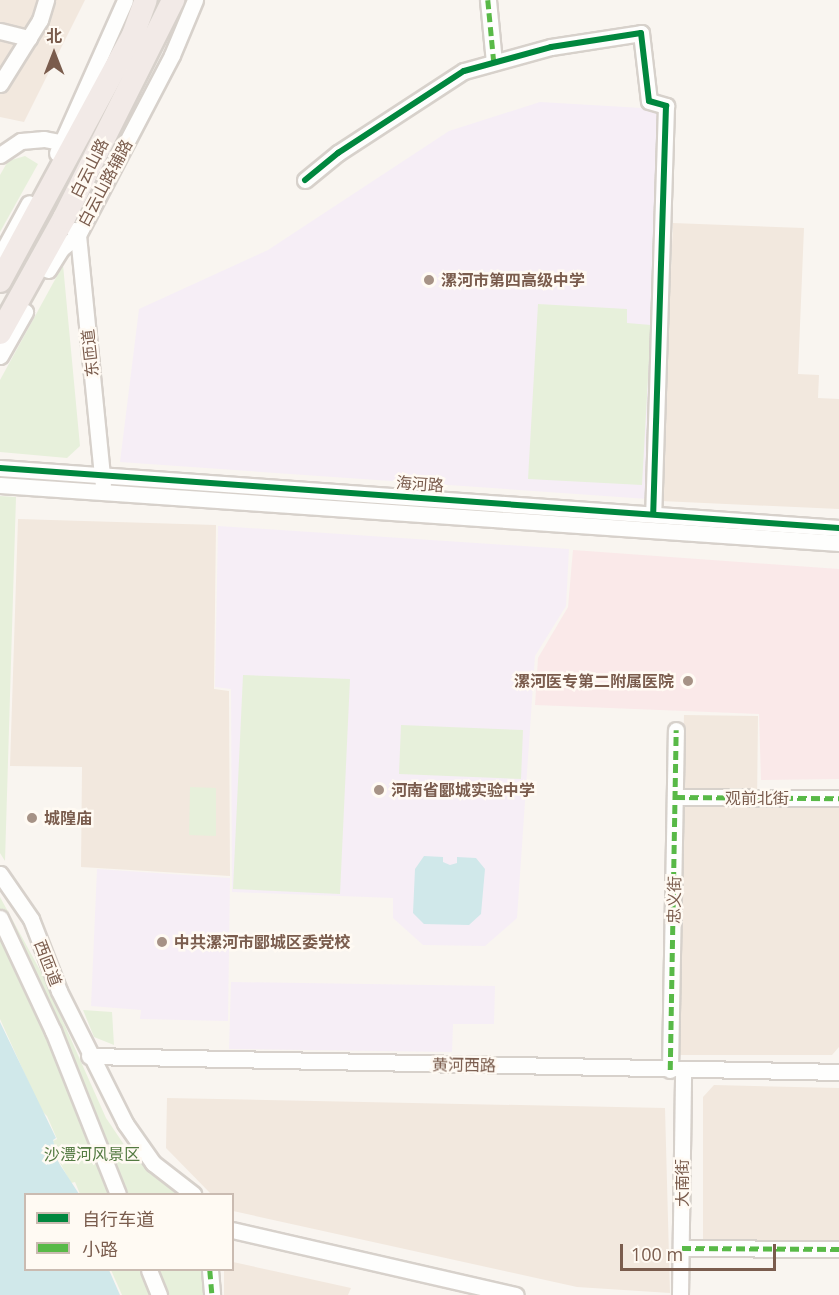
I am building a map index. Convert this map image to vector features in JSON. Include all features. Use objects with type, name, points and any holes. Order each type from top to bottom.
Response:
[{"type":"highway","name":"白云山路","points":[[0,281],[69,143],[133,35],[132,2]]},
{"type":"highway","name":"白云山路","points":[[0,333],[71,226],[186,3]]},
{"type":"street","points":[[0,84],[40,20],[46,0]]},
{"type":"street","points":[[488,0],[494,62]]},
{"type":"street","points":[[0,31],[29,38]]},
{"type":"street","points":[[305,180],[338,153],[464,71],[550,47],[641,33],[649,101],[666,106],[653,513]]},
{"type":"street","points":[[0,155],[21,141],[69,143],[0,256]]},
{"type":"street","name":"白云山路辅路","points":[[0,356],[71,226]]},
{"type":"street","name":"东匝道","points":[[71,226],[104,493]]},
{"type":"street","name":"海河路","points":[[0,468],[839,528]]},
{"type":"street","name":"海河路","points":[[0,485],[839,543]]},
{"type":"street","name":"忠义街","points":[[676,730],[676,1070]]},
{"type":"street","name":"观前北街","points":[[676,797],[839,798]]},
{"type":"street","name":"西匝道","points":[[0,874],[31,919],[89,1056],[125,1123],[153,1163],[192,1193]]},
{"type":"street","points":[[0,918],[53,1031],[118,1193]]},
{"type":"street","name":"黄河西路","points":[[89,1056],[839,1072]]},
{"type":"street","name":"大南街","points":[[676,1070],[681,1248],[680,1295]]},
{"type":"street","points":[[234,1230],[516,1295]]},
{"type":"street","points":[[681,1248],[839,1249]]},
{"type":"street","points":[[150,1271],[159,1295]]},
{"type":"street","points":[[210,1271],[212,1295]]},
{"type":"shaded area","points":[[0,0],[85,0],[24,122],[0,117]]},
{"type":"shaded area","name":"漯河市第四高级中学","points":[[540,102],[659,109],[648,499],[120,462],[139,309],[268,250],[449,131]]},
{"type":"shaded area","points":[[673,223],[804,228],[798,374],[819,375],[818,398],[839,399],[839,509],[661,501]]},
{"type":"shaded area","points":[[18,519],[216,525],[214,689],[229,691],[230,876],[81,867],[82,767],[10,766]]},
{"type":"shaded area","name":"河南省郾城实验中学","points":[[218,526],[569,549],[566,606],[535,656],[517,918],[485,946],[423,945],[393,918],[393,898],[232,892],[231,689],[215,687]]},
{"type":"shaded area","name":"漯河医专第二附属医院","points":[[573,550],[839,569],[839,779],[761,780],[759,714],[535,705],[538,658],[568,607]]},
{"type":"shaded area","points":[[684,715],[758,716],[757,806],[839,806],[839,1047],[832,1055],[675,1055]]},
{"type":"shaded area","name":"中共漯河市郾城区委党校","points":[[97,869],[230,878],[228,1021],[140,1019],[141,1010],[91,1006]]},
{"type":"shaded area","points":[[231,982],[495,986],[494,1024],[453,1024],[452,1052],[229,1049]]},
{"type":"shaded area","points":[[714,1085],[839,1088],[839,1241],[703,1242],[703,1097]]},
{"type":"shaded area","points":[[167,1098],[665,1108],[670,1293],[577,1287],[234,1211],[234,1193],[210,1193],[166,1148]]},
{"type":"shaded area","points":[[234,1262],[351,1288],[348,1295],[224,1295],[224,1271],[234,1271]]},
{"type":"green space","points":[[25,156],[38,164],[0,232],[0,175],[8,161]]},
{"type":"green space","points":[[63,265],[80,446],[67,458],[0,452],[0,380]]},
{"type":"green space","points":[[538,304],[627,309],[627,323],[651,325],[642,485],[528,479]]},
{"type":"green space","points":[[0,496],[16,497],[5,861],[0,853]]},
{"type":"green space","points":[[243,675],[350,679],[340,894],[233,889]]},
{"type":"green space","points":[[401,725],[523,730],[521,779],[399,774]]},
{"type":"green space","points":[[190,787],[216,788],[216,836],[189,835]]},
{"type":"green space","name":"沙澧河风景区","points":[[0,897],[41,972],[106,1118],[127,1149],[175,1193],[80,1193],[75,1182],[71,1183],[60,1163],[53,1141],[57,1139],[47,1116],[41,1110],[0,1019]]},
{"type":"green space","points":[[83,1010],[112,1012],[114,1045],[94,1037]]},
{"type":"green space","points":[[111,1271],[204,1271],[206,1295],[122,1295]]},
{"type":"water","points":[[424,856],[443,857],[443,862],[450,865],[457,863],[457,857],[476,858],[485,869],[481,914],[469,925],[424,924],[413,913],[415,869]]},
{"type":"water","points":[[0,1022],[56,1138],[53,1140],[59,1163],[78,1193],[24,1193],[24,1271],[109,1271],[120,1295],[0,1295]]},
{"type":"marked path","points":[[488,0],[494,62]]},
{"type":"marked path","points":[[670,1070],[676,730]]},
{"type":"marked path","points":[[676,797],[839,798]]},
{"type":"marked path","points":[[682,1248],[839,1249]]},
{"type":"marked path","points":[[210,1271],[212,1295]]},
{"type":"cycle path","points":[[305,180],[338,153],[464,71],[551,47],[641,33],[649,101],[666,106],[653,513]]},
{"type":"cycle path","points":[[0,468],[839,528]]},
{"type":"place","name":"漯河市第四高级中学","points":[[429,280]]},
{"type":"place","name":"漯河医专第二附属医院","points":[[688,681]]},
{"type":"place","name":"河南省郾城实验中学","points":[[379,790]]},
{"type":"place","name":"城隍庙","points":[[32,818]]},
{"type":"place","name":"中共漯河市郾城区委党校","points":[[162,942]]}]
